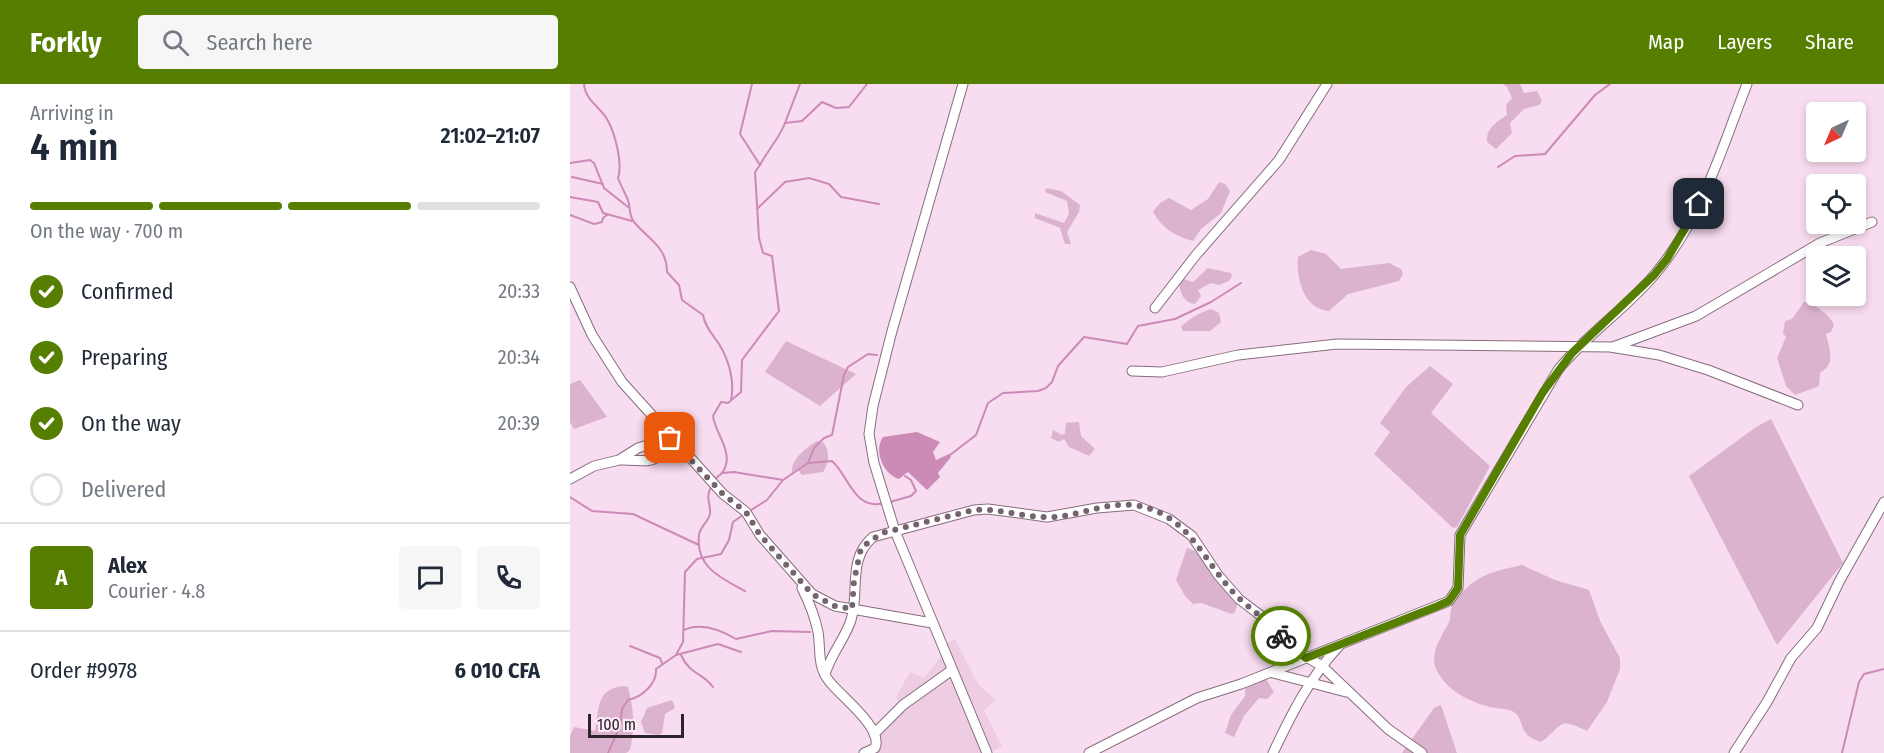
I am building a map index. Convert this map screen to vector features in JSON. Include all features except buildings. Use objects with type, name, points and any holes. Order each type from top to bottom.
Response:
[{"type":"street","points":[[963,84],[892,331],[870,428],[874,463],[895,531],[987,753]]},
{"type":"street","points":[[1155,308],[1196,255],[1279,160],[1327,84]]},
{"type":"street","points":[[1089,753],[1197,698],[1341,645],[1438,606],[1454,595],[1458,588],[1460,535],[1543,392],[1578,348],[1624,306],[1667,259],[1716,172],[1748,84]]},
{"type":"street","points":[[1610,347],[1696,316],[1781,269],[1820,243],[1872,222]]},
{"type":"street","points":[[570,287],[592,335],[622,382],[670,438],[723,494],[746,512],[760,535],[799,582],[821,601],[852,609],[932,623]]},
{"type":"street","points":[[1132,371],[1162,372],[1238,355],[1337,344],[1610,347],[1659,355],[1708,370],[1798,405]]},
{"type":"street","points":[[619,460],[638,448],[670,438]]},
{"type":"street","points":[[570,479],[594,466],[619,460],[655,459],[660,456],[670,438]]},
{"type":"street","points":[[1734,753],[1767,702],[1791,658],[1817,628],[1840,579],[1884,502]]},
{"type":"street","points":[[825,675],[850,621],[854,581],[861,548],[882,533],[974,510],[988,509],[1047,518],[1120,505],[1134,505],[1180,525],[1192,536],[1218,575],[1239,599],[1269,622],[1306,658],[1322,666],[1388,729],[1410,742],[1422,753]]},
{"type":"street","points":[[799,582],[817,628],[818,655],[825,675],[874,734],[877,750],[864,753]]},
{"type":"street","points":[[1273,753],[1311,682],[1341,645]]},
{"type":"street","points":[[874,734],[903,705],[952,670]]},
{"type":"street","points":[[1270,672],[1351,694]]},
{"type":"shaded area","points":[[1503,84],[1520,84],[1524,93],[1537,91],[1542,101],[1539,105],[1524,109],[1510,123],[1512,133],[1496,149],[1487,142],[1488,133],[1507,115],[1506,105],[1512,98]]},
{"type":"shaded area","points":[[1219,182],[1225,184],[1230,191],[1221,213],[1201,229],[1193,241],[1170,231],[1153,212],[1160,203],[1169,198],[1191,210],[1208,199]]},
{"type":"shaded area","points":[[1046,188],[1061,191],[1080,205],[1079,212],[1067,232],[1071,244],[1065,244],[1060,228],[1035,218],[1035,213],[1064,223],[1069,214],[1067,201],[1045,192]]},
{"type":"shaded area","points":[[1311,250],[1326,254],[1341,269],[1389,263],[1401,269],[1403,274],[1399,281],[1348,294],[1329,311],[1320,309],[1307,298],[1298,274],[1298,257]]},
{"type":"shaded area","points":[[1208,268],[1231,273],[1232,276],[1229,281],[1219,285],[1211,283],[1198,290],[1201,296],[1195,304],[1188,302],[1179,284],[1184,279],[1193,282]]},
{"type":"shaded area","points":[[1804,302],[1806,306],[1814,306],[1821,310],[1834,325],[1831,332],[1826,334],[1830,360],[1829,365],[1820,373],[1819,386],[1795,395],[1786,386],[1777,358],[1786,337],[1783,333],[1785,321],[1792,319]]},
{"type":"shaded area","points":[[1211,309],[1219,313],[1221,322],[1210,331],[1183,331],[1181,327],[1188,321]]},
{"type":"shaded area","points":[[786,341],[856,374],[820,406],[765,372]]},
{"type":"shaded area","points":[[1430,366],[1453,384],[1431,413],[1490,466],[1457,527],[1453,528],[1374,454],[1390,432],[1380,423],[1406,387]]},
{"type":"shaded area","points":[[580,380],[607,417],[574,429],[570,422],[570,384]]},
{"type":"shaded area","points":[[1771,419],[1843,563],[1777,645],[1689,476],[1756,427]]},
{"type":"shaded area","points":[[1079,422],[1081,436],[1095,449],[1089,456],[1069,447],[1064,439],[1059,442],[1051,438],[1053,430],[1062,435],[1065,433],[1066,423]]},
{"type":"shaded area","points":[[917,432],[940,442],[933,452],[936,460],[949,454],[951,457],[938,473],[940,477],[927,490],[908,472],[899,479],[894,477],[885,468],[880,455],[880,443],[883,437]]},
{"type":"shaded area","points":[[817,441],[824,443],[828,454],[827,465],[823,472],[802,475],[798,470],[792,475],[796,459]]},
{"type":"shaded area","points":[[1187,548],[1195,551],[1238,602],[1235,612],[1232,614],[1201,603],[1193,604],[1185,596],[1176,580]]},
{"type":"shaded area","points":[[1522,565],[1555,580],[1589,590],[1601,623],[1620,658],[1620,669],[1607,702],[1587,731],[1565,723],[1541,742],[1533,739],[1524,731],[1519,718],[1512,711],[1483,705],[1462,696],[1445,682],[1436,669],[1434,655],[1449,622],[1452,606],[1460,595],[1471,584],[1483,577],[1496,571]]},
{"type":"shaded area","points":[[955,639],[978,684],[996,700],[984,710],[1002,747],[988,753],[864,753],[875,747],[876,737],[902,705],[896,697],[910,672],[924,678],[944,653],[941,645]]},
{"type":"shaded area","points":[[1266,679],[1274,692],[1267,699],[1259,698],[1244,716],[1234,737],[1225,733],[1231,715],[1245,696],[1245,688]]},
{"type":"shaded area","points":[[628,687],[633,711],[630,750],[626,753],[570,753],[570,736],[574,727],[595,731],[598,708],[603,696],[614,688]]},
{"type":"shaded area","points":[[672,700],[675,708],[665,714],[662,733],[659,735],[645,733],[641,722],[647,708]]},
{"type":"shaded area","points":[[1441,705],[1457,753],[1402,753],[1434,708]]},
{"type":"waterway","points":[[584,84],[587,95],[607,119],[613,132],[619,156],[618,178],[628,200],[632,219],[661,250],[667,272],[679,285],[682,300],[703,315],[707,327],[723,350],[732,379],[731,400]]},
{"type":"waterway","points":[[722,473],[726,466],[726,451],[713,416],[721,402],[728,403],[741,392],[742,360],[779,311],[772,256],[763,253],[759,238],[755,172],[760,165],[740,134],[752,84]]},
{"type":"waterway","points":[[785,123],[800,84]]},
{"type":"waterway","points":[[760,165],[785,123],[802,121],[822,102],[836,108],[849,107],[867,84]]},
{"type":"waterway","points":[[1498,167],[1515,156],[1545,154],[1595,95],[1610,84]]},
{"type":"waterway","points":[[570,163],[590,160],[594,163],[604,188],[628,207]]},
{"type":"waterway","points":[[572,177],[603,184]]},
{"type":"waterway","points":[[758,208],[785,182],[809,178],[829,184],[841,197],[879,204]]},
{"type":"waterway","points":[[570,197],[598,202],[603,213],[632,221]]},
{"type":"waterway","points":[[570,215],[594,224],[602,222],[607,215]]},
{"type":"waterway","points":[[950,455],[976,435],[988,403],[1003,393],[1038,391],[1046,388],[1052,382],[1058,366],[1084,337],[1127,344],[1138,326],[1175,319],[1211,302],[1241,283]]},
{"type":"waterway","points":[[715,479],[722,473],[734,472],[783,480],[808,463],[814,448],[824,438],[832,435],[844,375],[848,367],[868,354],[877,355]]},
{"type":"waterway","points":[[809,463],[832,461],[859,497],[874,504],[884,503]]},
{"type":"waterway","points":[[890,502],[911,496],[916,491],[911,480],[905,476]]},
{"type":"waterway","points":[[748,512],[767,500],[783,480]]},
{"type":"waterway","points":[[711,487],[708,498],[710,514],[699,535],[701,555],[705,563],[719,576],[745,591]]},
{"type":"waterway","points":[[570,497],[592,511],[633,514],[699,545]]},
{"type":"waterway","points":[[608,753],[620,726],[622,709],[628,700],[648,689],[654,680],[656,669],[676,655],[683,642],[685,572],[697,559],[721,554],[729,540],[733,522],[743,515]]},
{"type":"waterway","points":[[684,630],[697,627],[711,628],[736,639],[772,631],[810,632]]},
{"type":"waterway","points":[[676,655],[718,644],[741,652]]},
{"type":"waterway","points":[[630,646],[660,658],[662,663]]},
{"type":"waterway","points":[[681,655],[688,666],[713,687]]},
{"type":"waterway","points":[[1842,753],[1859,682],[1864,674],[1884,669]]},
{"type":"way so far","points":[[670,438],[723,494],[746,512],[760,535],[793,575],[821,601],[835,606],[852,609],[857,560],[861,548],[873,537],[882,533],[974,510],[988,509],[1047,518],[1097,508],[1134,505],[1180,525],[1192,536],[1218,575],[1239,599],[1269,622],[1281,636]]},
{"type":"route","points":[[1281,636],[1306,658],[1449,601],[1458,588],[1460,535],[1543,392],[1572,353],[1654,275],[1667,259],[1699,204]]}]
